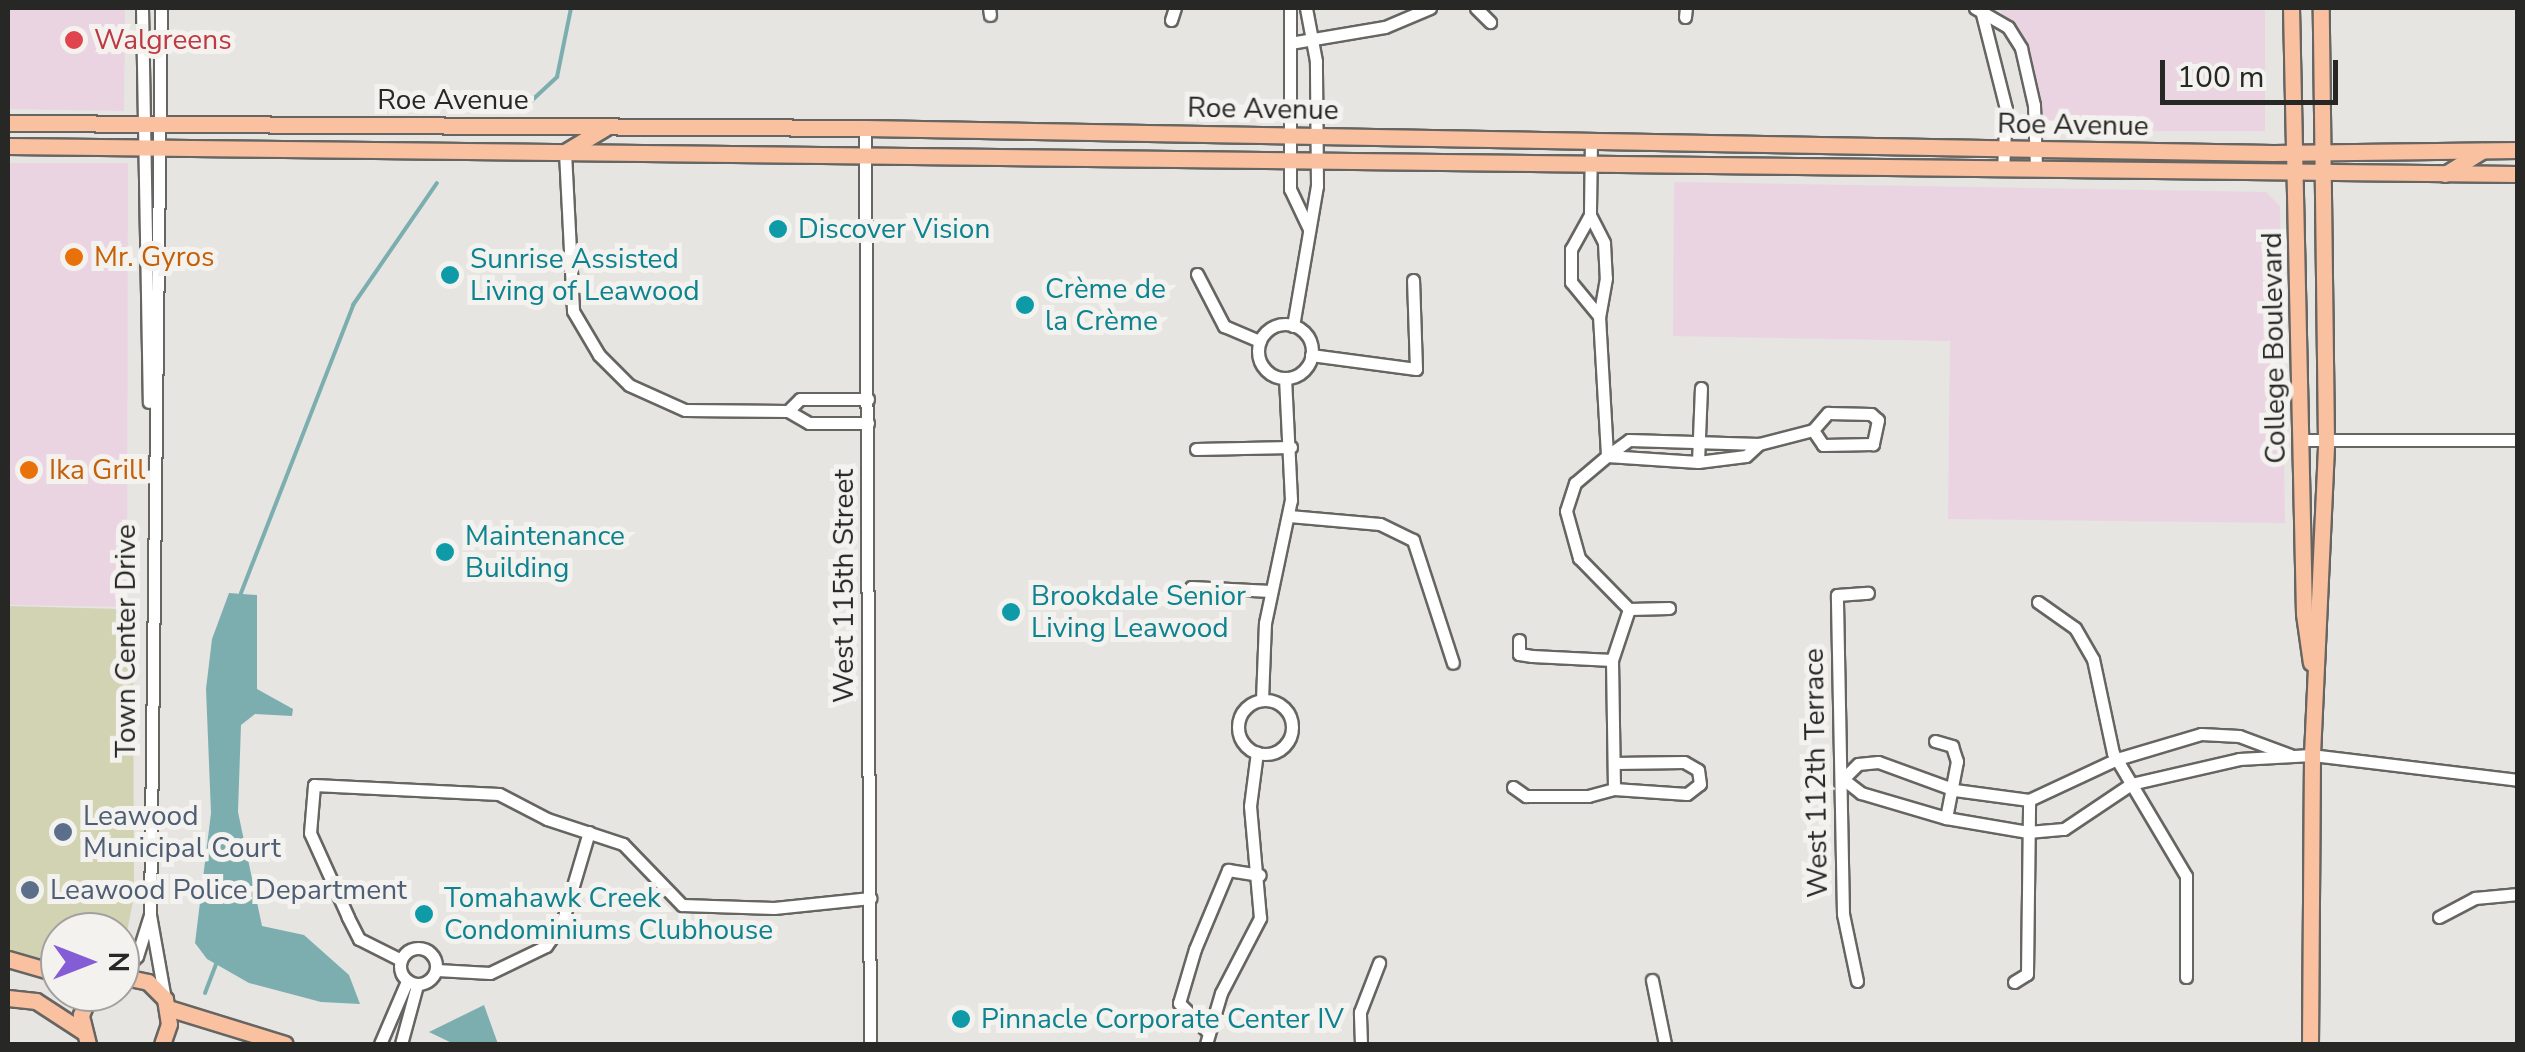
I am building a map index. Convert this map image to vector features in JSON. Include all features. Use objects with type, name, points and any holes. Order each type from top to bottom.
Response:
[{"type":"main road","name":"College Boulevard","points":[[2291,8],[2304,614],[2314,687]]},
{"type":"main road","name":"College Boulevard","points":[[2310,1044],[2312,755],[2326,440],[2321,8]]},
{"type":"main road","name":"Roe Avenue","points":[[8,123],[866,128],[1591,139],[2002,150],[2518,150]]},
{"type":"main road","points":[[565,152],[609,126]]},
{"type":"main road","name":"Roe Avenue","points":[[8,146],[1288,155],[2322,175],[2518,174]]},
{"type":"main road","points":[[2445,174],[2456,163],[2471,164],[2482,150]]},
{"type":"main road","points":[[2483,174],[2495,160],[2518,150]]},
{"type":"main road","points":[[8,959],[40,968]]},
{"type":"main road","points":[[140,980],[148,982],[166,1004],[286,1044]]},
{"type":"main road","points":[[8,998],[36,1001],[85,1038],[88,1012]]},
{"type":"main road","points":[[162,1044],[166,1004]]},
{"type":"street","name":"Town Center Drive","points":[[142,8],[141,123],[150,147]]},
{"type":"street","name":"Town Center Drive","points":[[161,8],[160,123],[150,147],[145,377],[152,426],[150,915],[166,1004]]},
{"type":"street","points":[[1290,8],[1290,189],[1309,229]]},
{"type":"street","points":[[1293,326],[1317,156],[1312,40],[1306,8]]},
{"type":"street","points":[[1290,43],[1384,27],[1430,8]]},
{"type":"street","points":[[1476,8],[1490,22]]},
{"type":"street","points":[[1981,10],[2006,109],[2002,170]]},
{"type":"street","points":[[1981,10],[2008,27],[2022,48],[2032,85],[2036,170]]},
{"type":"street","name":"West 115th Street","points":[[866,128],[870,1044]]},
{"type":"street","points":[[1591,139],[1590,215],[1604,243],[1599,316],[1607,456]]},
{"type":"street","points":[[565,152],[573,311],[608,366],[629,386],[686,410],[788,411],[809,423],[868,423]]},
{"type":"street","points":[[1590,215],[1571,249],[1571,282],[1599,316]]},
{"type":"street","points":[[1198,274],[1224,326],[1260,342]]},
{"type":"street","points":[[1311,354],[1416,369],[1413,280]]},
{"type":"street","points":[[1260,342],[1276,326],[1293,326],[1307,336],[1311,354],[1302,371],[1285,378]]},
{"type":"street","points":[[1260,342],[1263,366],[1285,378]]},
{"type":"street","points":[[1262,700],[1271,591],[1289,516],[1291,447],[1285,378]]},
{"type":"street","points":[[1698,462],[1702,438],[1701,388]]},
{"type":"street","points":[[788,411],[800,399],[868,399]]},
{"type":"street","points":[[1669,608],[1629,609],[1579,558],[1567,529],[1575,483],[1629,440],[1702,438],[1760,444],[1813,430],[1828,413],[1872,414],[1879,436],[1873,444],[1823,445],[1813,430]]},
{"type":"street","points":[[2302,440],[2518,440]]},
{"type":"street","points":[[1607,456],[1698,462],[1746,456],[1760,444]]},
{"type":"street","points":[[1196,449],[1291,447]]},
{"type":"street","points":[[1289,516],[1380,524],[1413,540],[1453,663]]},
{"type":"street","points":[[1191,587],[1271,591]]},
{"type":"street","name":"West 112th Terrace","points":[[1858,981],[1843,914],[1837,594],[1868,593]]},
{"type":"street","points":[[2038,602],[2075,628],[2093,659],[2116,759],[2186,876],[2186,977]]},
{"type":"street","points":[[1614,790],[1612,660],[1629,609]]},
{"type":"street","points":[[1519,640],[1520,654],[1612,660]]},
{"type":"street","points":[[1262,700],[1286,710],[1292,727],[1279,750],[1257,752],[1241,739],[1238,722],[1246,707],[1262,700]]},
{"type":"street","points":[[2290,756],[2239,736],[2201,734],[2116,759],[2029,800],[1955,790],[1878,762],[1858,764],[1842,779],[1861,793],[1946,818],[2028,832],[2064,829],[2131,784],[2197,765],[2312,755],[2518,780]]},
{"type":"street","points":[[1934,741],[1955,752],[1955,790],[1946,818]]},
{"type":"street","points":[[1257,752],[1250,806],[1260,875],[1256,931],[1207,1038],[1179,1002],[1195,949],[1228,870],[1260,875]]},
{"type":"street","points":[[1513,787],[1526,796],[1614,790],[1687,794],[1701,776],[1684,762],[1614,763]]},
{"type":"street","points":[[400,1044],[412,983],[401,960],[358,939],[310,833],[314,786],[499,794],[623,844],[682,905],[774,908],[870,898]]},
{"type":"street","points":[[2014,982],[2027,974],[2029,800]]},
{"type":"street","points":[[380,1044],[412,983],[436,970],[490,973],[546,946],[562,923],[589,832]]},
{"type":"street","points":[[2439,917],[2476,898],[2518,894]]},
{"type":"street","name":"Town Center Drive","points":[[140,947],[150,915]]},
{"type":"street","points":[[401,960],[408,951],[426,949],[436,970]]},
{"type":"street","points":[[1361,1044],[1360,1012],[1379,963]]},
{"type":"street","points":[[1652,980],[1665,1044]]},
{"type":"shaded area","points":[[8,8],[125,8],[124,111],[8,109]]},
{"type":"shaded area","points":[[1999,8],[2265,8],[2265,131],[2043,131],[2035,71]]},
{"type":"shaded area","points":[[8,163],[128,163],[127,607],[8,605]]},
{"type":"shaded area","points":[[1674,182],[2266,192],[2280,206],[2285,523],[1948,519],[1950,341],[1673,336]]},
{"type":"green space","points":[[8,606],[120,609],[133,622],[131,912],[40,912],[40,961],[8,952]]},
{"type":"water","points":[[229,593],[257,595],[257,689],[293,709],[292,716],[255,714],[241,725],[238,812],[262,926],[304,935],[349,975],[360,1004],[321,1002],[249,983],[207,959],[195,943],[211,813],[206,689],[212,639]]},
{"type":"water","points":[[484,1005],[498,1044],[454,1044],[429,1032]]},
{"type":"waterway","points":[[528,104],[557,77],[571,8]]},
{"type":"waterway","points":[[241,593],[353,305],[437,183]]},
{"type":"waterway","points":[[205,993],[216,964]]},
{"type":"place","name":"Walgreens","points":[[74,40]]},
{"type":"place","name":"Discover Vision","points":[[778,229]]},
{"type":"place","name":"Mr. Gyros","points":[[74,257]]},
{"type":"place","name":"Sunrise Assisted Living of Leawood","points":[[450,275]]},
{"type":"place","name":"Crème de la Crème","points":[[1025,305]]},
{"type":"place","name":"Ika Grill","points":[[29,470]]},
{"type":"place","name":"Maintenance Building","points":[[445,552]]},
{"type":"place","name":"Brookdale Senior Living Leawood","points":[[1011,612]]},
{"type":"place","name":"Leawood Municipal Court","points":[[63,832]]},
{"type":"place","name":"Leawood Police Department","points":[[30,890]]},
{"type":"place","name":"Tomahawk Creek Condominiums Clubhouse","points":[[424,914]]},
{"type":"place","name":"Pinnacle Corporate Center IV","points":[[961,1019]]}]
